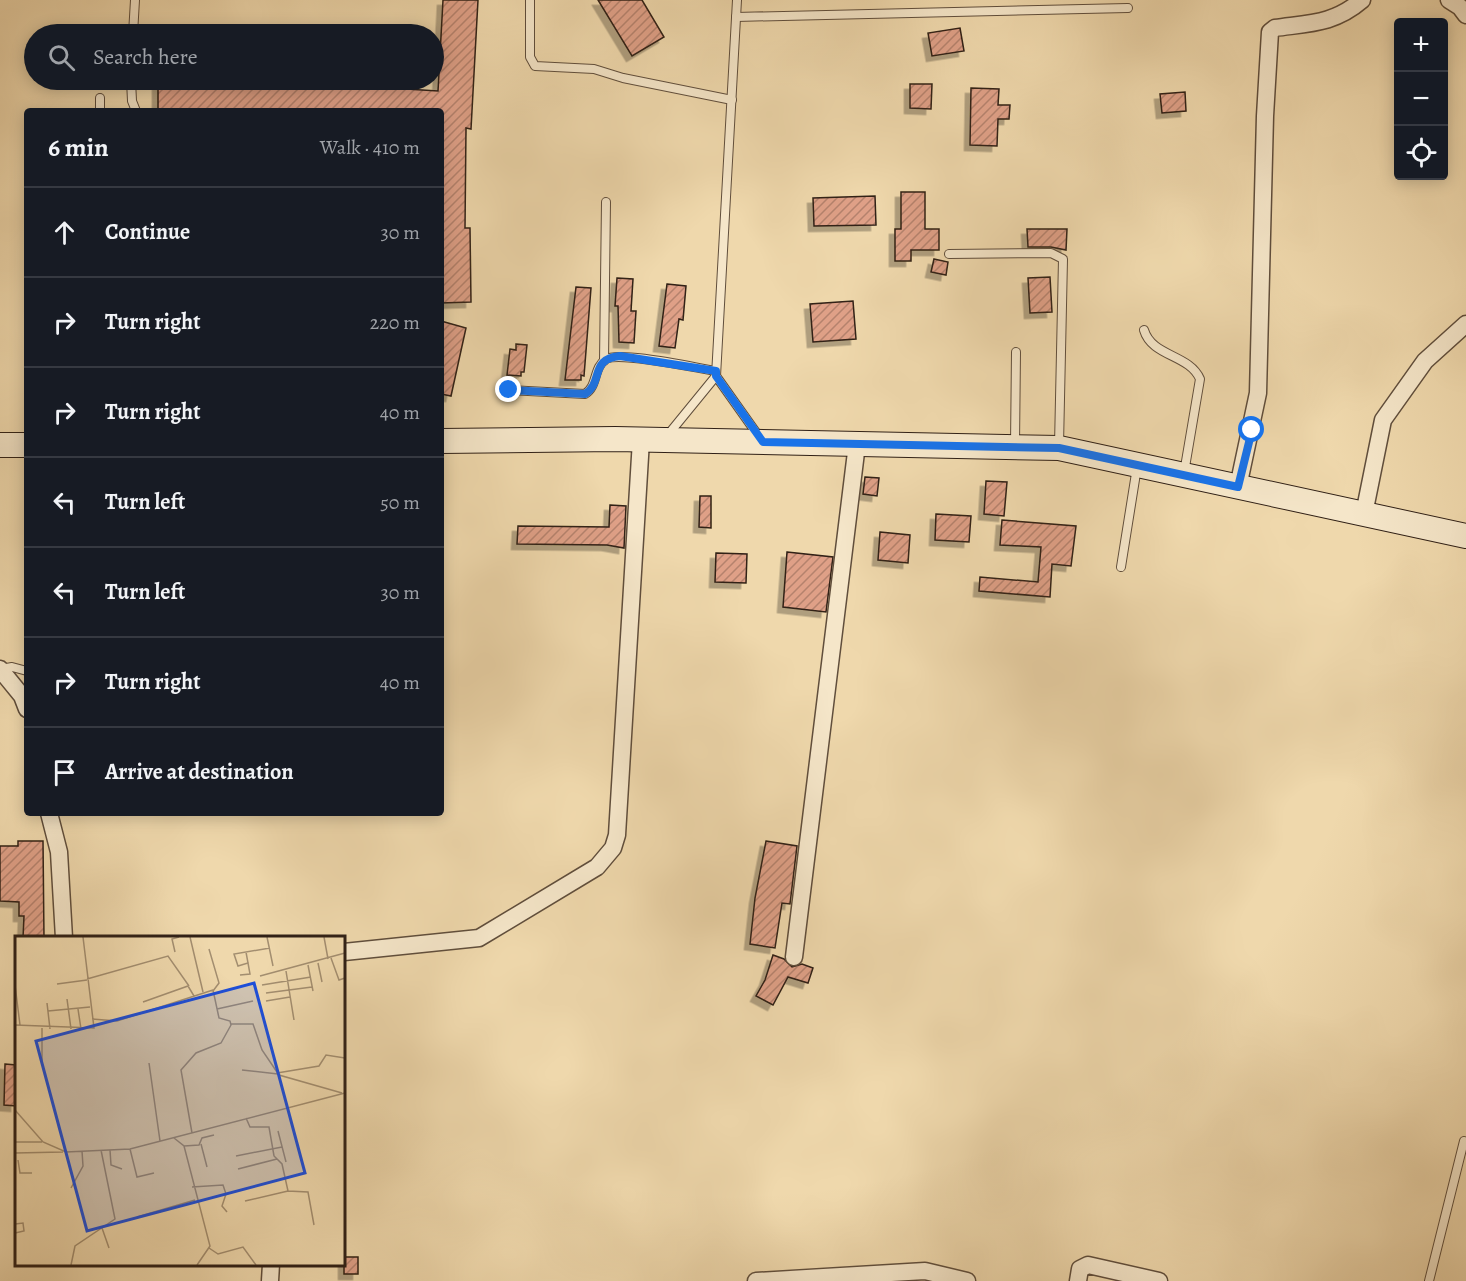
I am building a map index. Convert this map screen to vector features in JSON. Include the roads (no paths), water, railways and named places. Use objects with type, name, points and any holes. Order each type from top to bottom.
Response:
[{"type":"main road","points":[[444,441],[652,440],[1059,448],[1466,536]]},
{"type":"main road","points":[[0,445],[24,445]]},
{"type":"street","points":[[1238,487],[1258,393],[1264,116],[1270,33],[1275,28],[1331,20],[1362,0]]},
{"type":"street","points":[[1449,0],[1460,7],[1466,15]]},
{"type":"street","points":[[1364,514],[1383,420],[1425,361],[1466,324]]},
{"type":"street","points":[[345,952],[479,938],[597,867],[613,848],[652,440]]},
{"type":"street","points":[[794,957],[858,444]]},
{"type":"street","points":[[2,673],[24,701]]},
{"type":"street","points":[[51,816],[59,852],[64,936]]},
{"type":"street","points":[[1078,1281],[1083,1265],[1159,1281]]},
{"type":"street","points":[[270,1281],[271,1266]]},
{"type":"street","points":[[756,1281],[925,1271],[967,1281]]},
{"type":"lane","points":[[134,24],[135,0]]},
{"type":"lane","points":[[530,0],[530,57],[535,66],[602,71],[623,78],[732,100]]},
{"type":"lane","points":[[736,0],[716,373],[763,442]]},
{"type":"lane","points":[[736,17],[1128,8]]},
{"type":"lane","points":[[131,90],[135,108]]},
{"type":"lane","points":[[100,98],[100,108]]},
{"type":"lane","points":[[604,361],[606,202]]},
{"type":"lane","points":[[949,254],[1051,254],[1063,259],[1059,448]]},
{"type":"lane","points":[[1144,330],[1150,344],[1194,369],[1200,379],[1184,475]]},
{"type":"lane","points":[[1015,447],[1016,352]]},
{"type":"lane","points":[[509,390],[585,394],[594,385],[599,366],[604,361],[620,356],[716,373]]},
{"type":"lane","points":[[652,440],[716,373]]},
{"type":"lane","points":[[1121,567],[1138,465]]},
{"type":"lane","points":[[2,673],[12,667],[24,670]]},
{"type":"lane","points":[[1429,1281],[1464,1141]]}]
